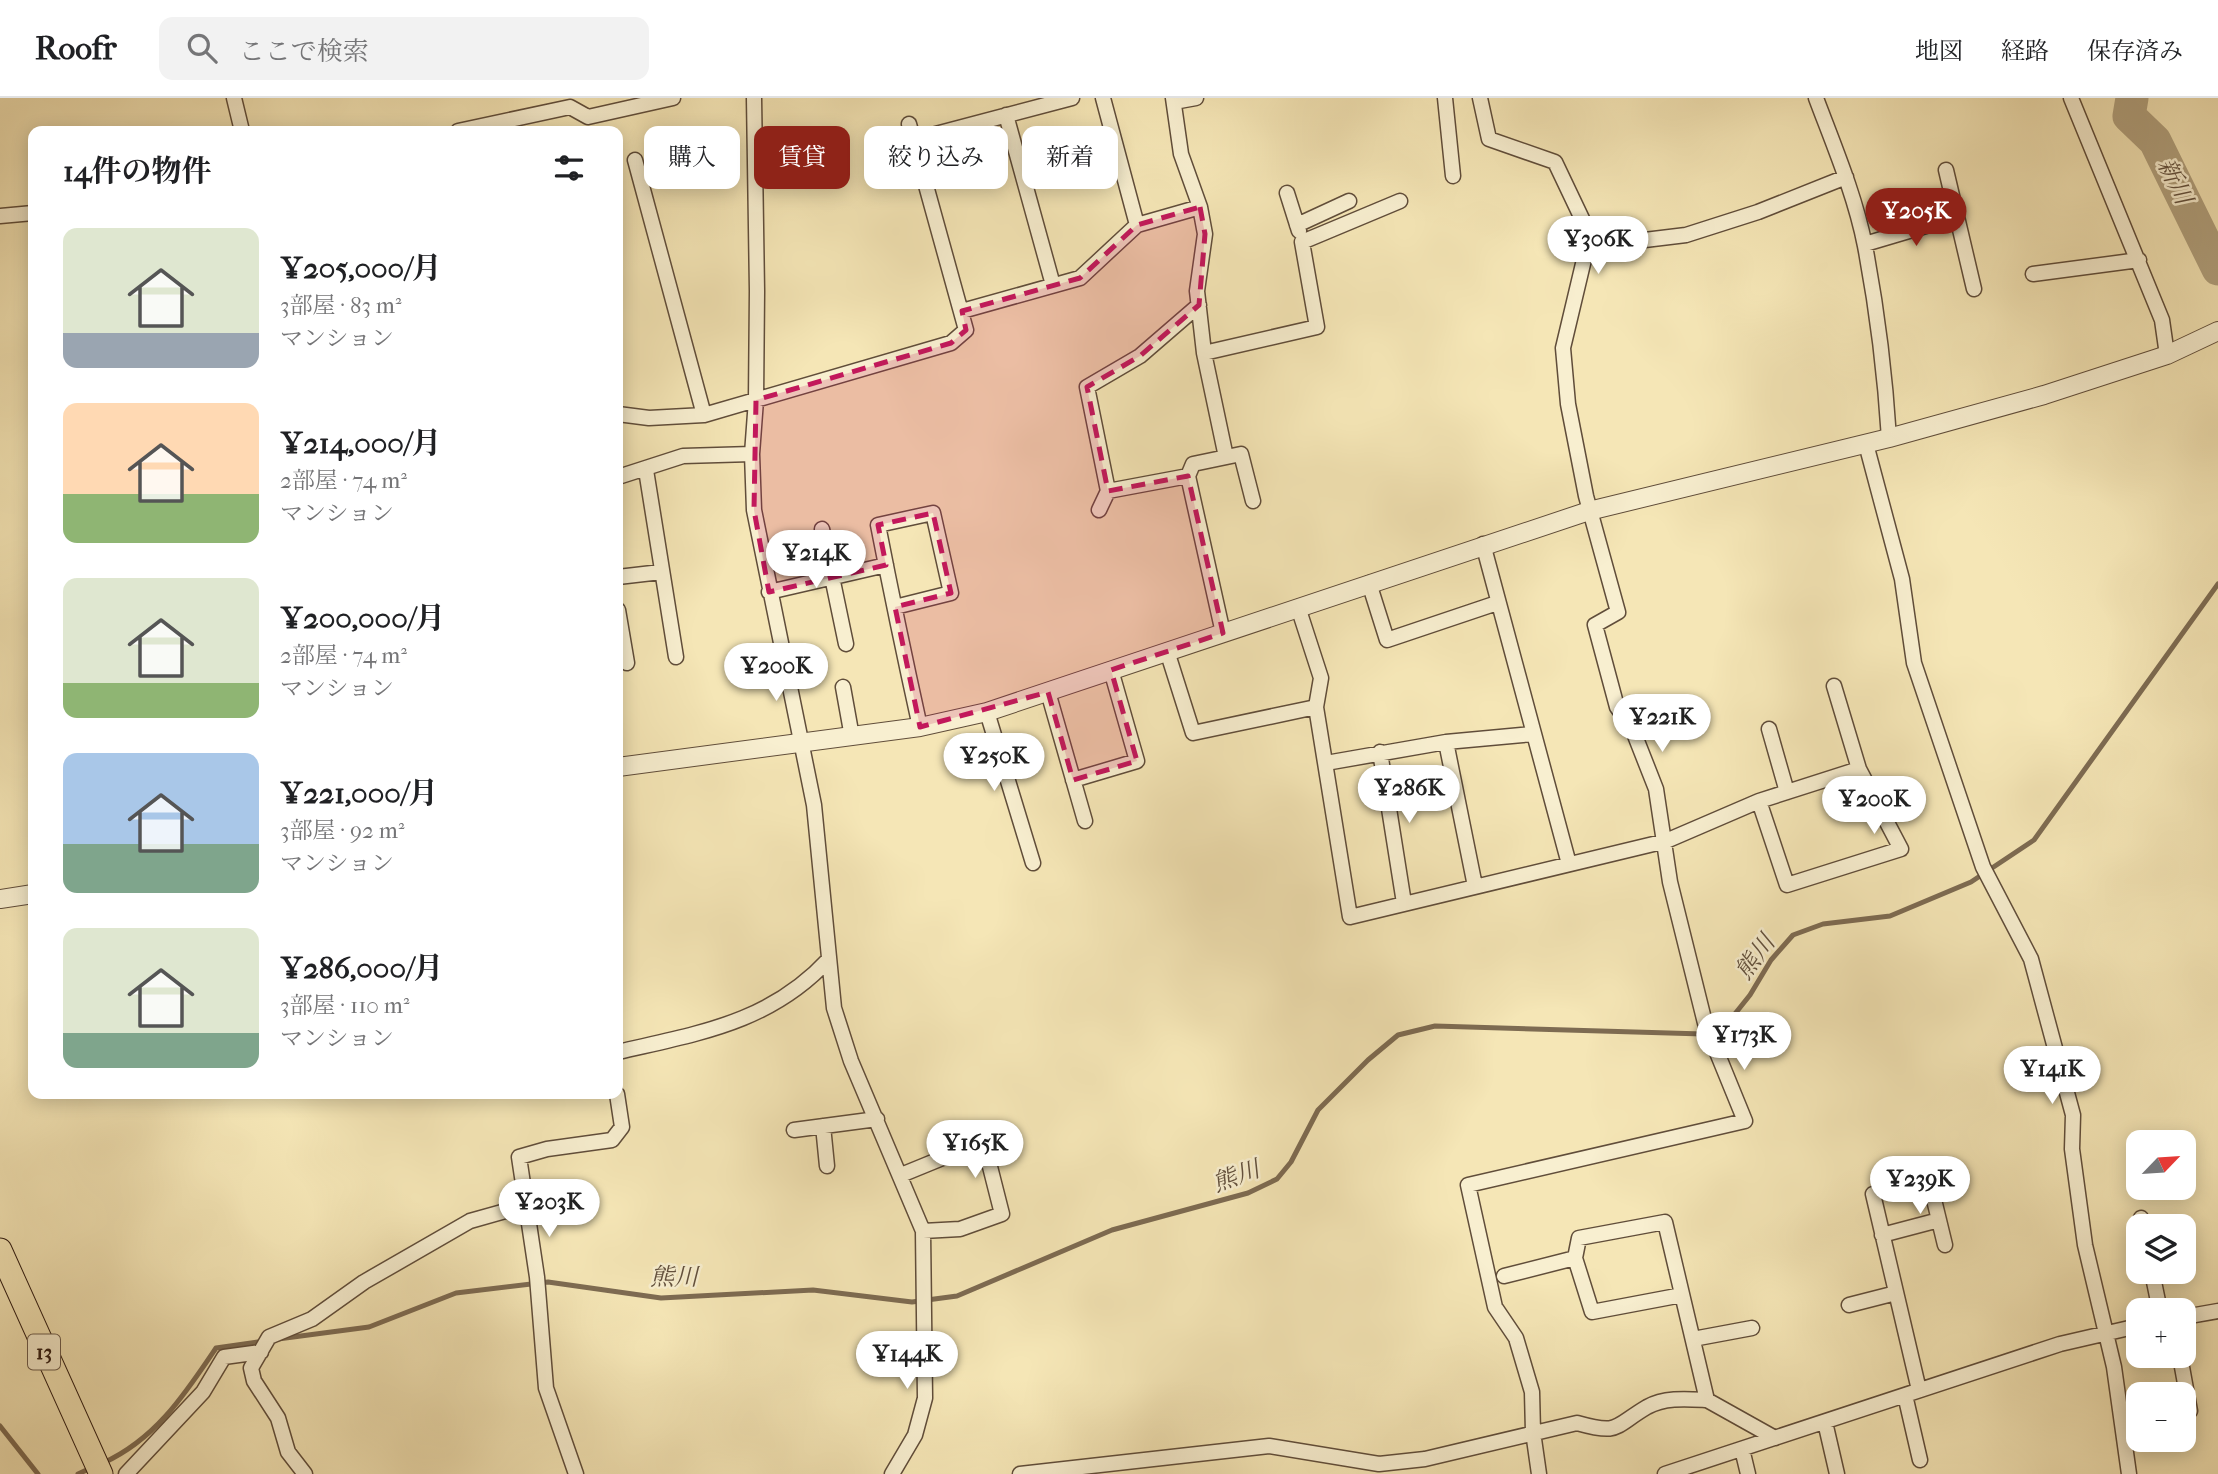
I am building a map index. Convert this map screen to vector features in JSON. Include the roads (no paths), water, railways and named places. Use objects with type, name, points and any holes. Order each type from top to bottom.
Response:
[{"type":"main road","name":"13","points":[[0,1250],[102,1474]]},
{"type":"street","points":[[234,98],[241,126]]},
{"type":"street","points":[[481,126],[570,107],[588,117],[673,98]]},
{"type":"street","points":[[754,98],[754,510],[814,805],[834,1009],[851,1061],[923,1231],[926,1291],[925,1398],[915,1435],[892,1474]]},
{"type":"street","points":[[965,126],[1072,98]]},
{"type":"street","points":[[1103,98],[1138,225]]},
{"type":"street","points":[[1196,98],[1174,100],[1181,153],[1200,207],[1205,234],[1197,291],[1204,353],[1226,457]]},
{"type":"street","points":[[1445,98],[1453,176]]},
{"type":"street","points":[[1480,98],[1489,139],[1555,162],[1584,223],[1587,247],[1563,348],[1568,404],[1589,511],[1618,612],[1595,625],[1618,707],[1632,728],[1656,789],[1671,882],[1705,1023],[1745,1121],[1468,1185],[1495,1307],[1516,1338],[1532,1392],[1533,1432],[1539,1474]]},
{"type":"street","points":[[1816,98],[1846,177],[1865,244],[1889,438]]},
{"type":"street","points":[[2071,98],[2162,320],[2167,355]]},
{"type":"street","points":[[1006,115],[1053,285]]},
{"type":"street","points":[[635,160],[704,415]]},
{"type":"street","points":[[1946,170],[1974,289]]},
{"type":"street","points":[[1587,247],[1686,235],[1758,212],[1846,177]]},
{"type":"street","points":[[623,415],[649,418],[704,415],[951,343],[966,330],[927,189]]},
{"type":"street","points":[[1204,353],[1317,327],[1302,242],[1287,193]]},
{"type":"street","points":[[1297,225],[1349,201]]},
{"type":"street","points":[[1302,242],[1400,201]]},
{"type":"street","points":[[962,311],[1080,278],[1138,225],[1200,207]]},
{"type":"street","points":[[0,216],[28,213]]},
{"type":"street","points":[[1865,244],[1956,217]]},
{"type":"street","points":[[2033,274],[2139,260]]},
{"type":"street","points":[[1099,510],[1108,491],[1087,387],[1140,356],[1199,305]]},
{"type":"street","points":[[623,766],[919,727],[987,712],[1483,544],[1589,511],[1866,444],[2044,395],[2167,355],[2183,345],[2218,331]]},
{"type":"street","points":[[1866,444],[1902,579],[1914,663],[1986,873],[2031,959],[2073,1115],[2072,1149],[2085,1245],[2114,1367],[2129,1474]]},
{"type":"street","points":[[623,476],[683,456],[752,454]]},
{"type":"street","points":[[1223,633],[1188,476],[1193,464],[1241,454],[1252,501]]},
{"type":"street","points":[[646,470],[676,657]]},
{"type":"street","points":[[1108,491],[1188,476]]},
{"type":"street","points":[[895,607],[951,593],[933,513],[878,524],[919,727]]},
{"type":"street","points":[[822,529],[846,644]]},
{"type":"street","points":[[1483,544],[1569,864]]},
{"type":"street","points":[[769,592],[886,565]]},
{"type":"street","points":[[623,576],[661,572]]},
{"type":"street","points":[[1369,583],[1387,640],[1497,603]]},
{"type":"street","points":[[1297,607],[1321,678],[1316,707],[1350,916],[1666,841],[1759,801],[1859,769]]},
{"type":"street","points":[[623,639],[627,663]]},
{"type":"street","points":[[1167,651],[1193,733],[1316,707]]},
{"type":"street","points":[[1073,780],[1137,761],[1111,670]]},
{"type":"street","points":[[1759,801],[1787,885],[1901,849],[1859,769],[1834,686]]},
{"type":"street","points":[[843,687],[852,737]]},
{"type":"street","points":[[1048,692],[1085,821]]},
{"type":"street","points":[[987,712],[1034,863]]},
{"type":"street","points":[[1769,729],[1787,792]]},
{"type":"street","points":[[1326,762],[1446,742],[1533,734]]},
{"type":"street","points":[[1446,742],[1475,886]]},
{"type":"street","points":[[1380,752],[1404,904]]},
{"type":"street","points":[[0,900],[28,895]]},
{"type":"street","points":[[623,1051],[723,1027],[754,1015],[781,1001],[812,977],[829,959]]},
{"type":"street","points":[[576,1474],[546,1388],[538,1284],[519,1157],[547,1149],[612,1140],[622,1127],[618,1099]]},
{"type":"street","points":[[794,1130],[877,1119]]},
{"type":"street","points":[[823,1126],[827,1166]]},
{"type":"street","points":[[901,1175],[967,1148],[985,1147],[1002,1214],[960,1229],[923,1231]]},
{"type":"street","points":[[1929,1179],[1945,1245]]},
{"type":"street","points":[[1873,1194],[1896,1293],[1920,1460]]},
{"type":"street","points":[[305,1474],[288,1452],[278,1419],[254,1381],[251,1368],[269,1337],[312,1319],[364,1282],[470,1221],[527,1205]]},
{"type":"street","points":[[1882,1235],[1939,1220]]},
{"type":"street","points":[[1682,1294],[1592,1312],[1575,1258],[1579,1238],[1665,1222],[1707,1399]]},
{"type":"street","points":[[1504,1276],[1575,1258]]},
{"type":"street","points":[[1849,1305],[1896,1293]]},
{"type":"street","points":[[2196,1315],[2218,1311]]},
{"type":"street","points":[[1693,1339],[1752,1328]]},
{"type":"street","points":[[1665,1474],[2060,1343],[2126,1328]]},
{"type":"street","points":[[127,1474],[203,1392],[224,1357],[261,1352]]},
{"type":"street","points":[[1020,1474],[1269,1446],[1378,1464],[1425,1459],[1577,1423],[1601,1430],[1624,1425],[1648,1406],[1675,1399],[1707,1399],[1775,1438]]},
{"type":"street","points":[[1825,1422],[1837,1474]]},
{"type":"street","points":[[1742,1449],[1748,1474]]},
{"type":"waterway","name":"新川","points":[[2132,98],[2129,116],[2155,141],[2218,269]]},
{"type":"waterway","name":"熊川","points":[[278,1339],[369,1327],[456,1293],[548,1282],[661,1298],[813,1290],[912,1302],[957,1296],[1112,1230],[1248,1193],[1277,1179],[1291,1162],[1318,1110],[1368,1060],[1398,1035],[1435,1026],[1703,1034],[1734,1015],[1750,995],[1771,960],[1793,935],[1823,924],[1890,916],[1971,882],[2034,840],[2218,584]]},
{"type":"waterway","name":"熊川","points":[[103,1463],[139,1441],[168,1414],[216,1348],[265,1341]]},
{"type":"waterway","name":"熊川","points":[[0,1426],[38,1474]]},
{"type":"waterway","name":"熊川","points":[[78,1474],[91,1468]]}]
